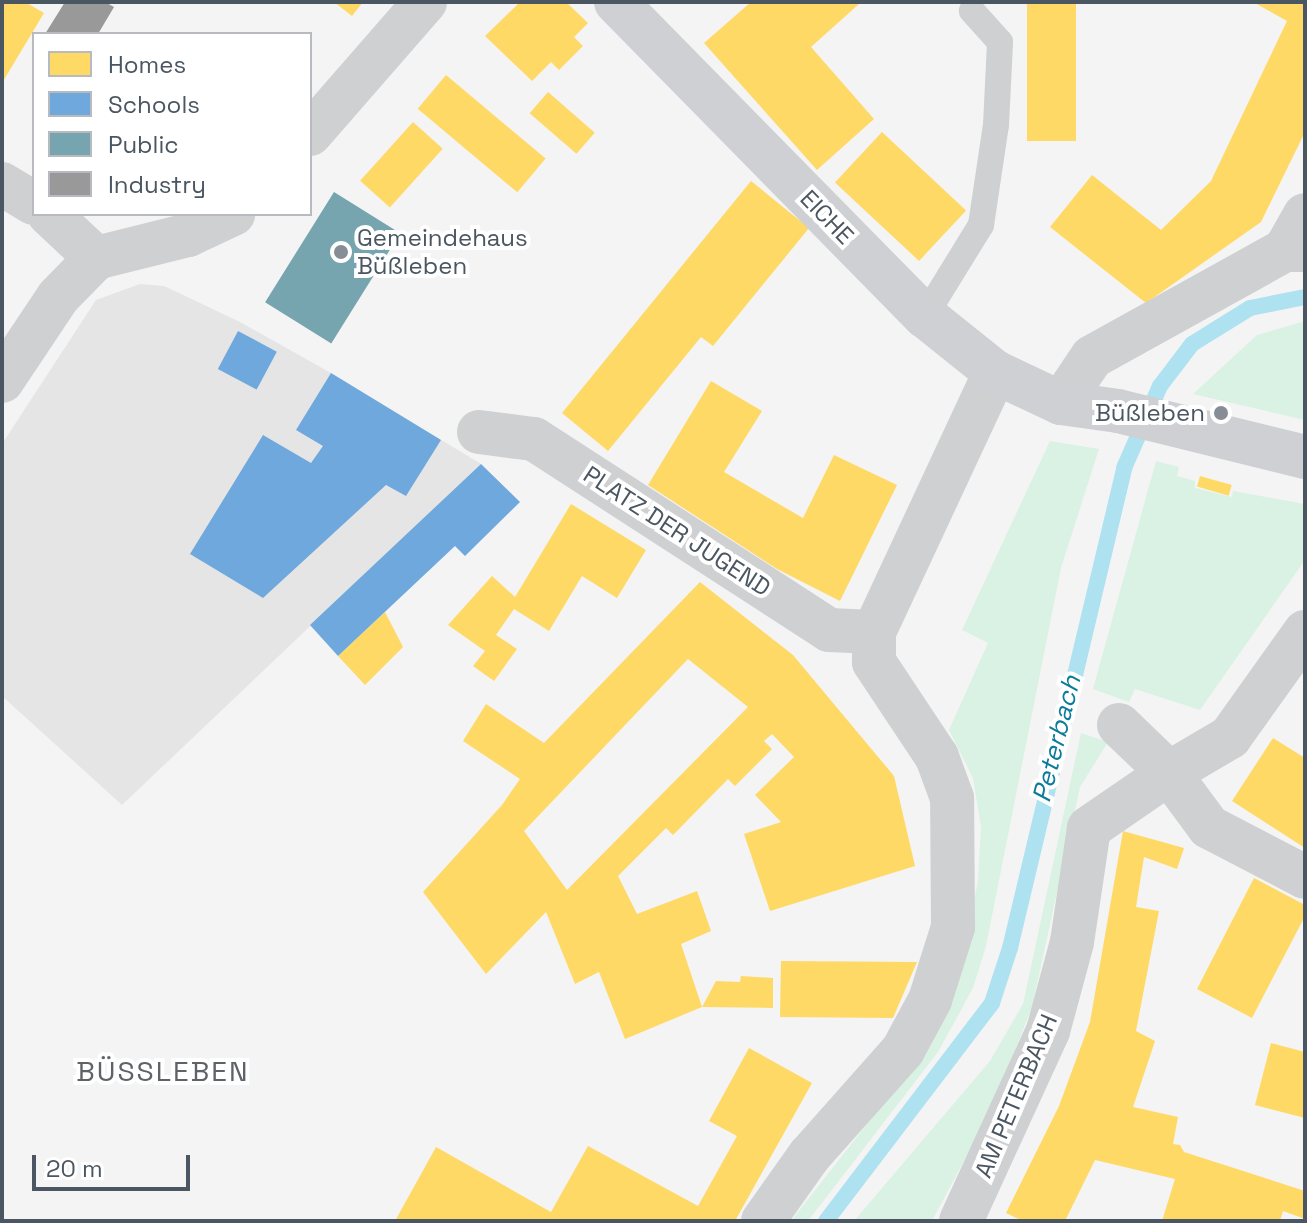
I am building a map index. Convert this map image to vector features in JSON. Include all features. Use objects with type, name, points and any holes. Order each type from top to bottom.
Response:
[{"type":"street","points":[[312,132],[425,2]]},
{"type":"street","name":"EICHE","points":[[616,2],[925,316],[995,372],[1061,403],[1177,424],[1305,457]]},
{"type":"street","points":[[2,184],[32,202]]},
{"type":"street","points":[[51,216],[96,258]]},
{"type":"street","points":[[2,381],[58,297],[96,258],[188,235],[229,216]]},
{"type":"street","points":[[1061,403],[1092,357],[1298,239]]},
{"type":"street","points":[[763,1221],[809,1156],[903,1050],[930,1000],[953,927],[955,869],[952,798],[937,757],[874,662],[874,632],[995,372]]},
{"type":"street","name":"PLATZ DER JUGEND","points":[[479,432],[534,439],[829,630],[874,632]]},
{"type":"street","name":"AM PETERBACH","points":[[961,1221],[1048,1031],[1072,942],[1089,828],[1169,773],[1230,737],[1305,632]]},
{"type":"street","points":[[1119,725],[1169,773],[1209,827],[1305,877]]},
{"type":"lane","points":[[925,316],[981,225],[996,125],[1000,42],[972,11]]},
{"type":"shaded area","points":[[140,284],[164,286],[240,322],[481,464],[122,805],[2,696],[2,444],[96,300]]},
{"type":"green space","points":[[1305,321],[1305,420],[1193,394],[1257,335]]},
{"type":"green space","points":[[1050,441],[1099,449],[1061,568],[986,946],[973,988],[938,1052],[808,1221],[791,1221],[892,1092],[968,932],[978,881],[981,827],[973,778],[949,730],[988,643],[962,630]]},
{"type":"green space","points":[[1156,461],[1179,467],[1177,476],[1195,481],[1195,488],[1232,497],[1233,491],[1305,504],[1305,560],[1200,710],[1135,689],[1129,702],[1093,689]]},
{"type":"green space","points":[[1081,733],[1108,742],[1080,787],[1032,1007],[994,1104],[932,1221],[854,1221],[990,1061],[1023,1004]]},
{"type":"building: Homes","points":[[2,2],[25,2],[44,13],[2,83]]},
{"type":"building: Homes","points":[[334,2],[363,2],[352,16]]},
{"type":"building: Homes","points":[[520,2],[566,2],[588,23],[574,37],[583,46],[559,70],[551,62],[532,81],[485,36]]},
{"type":"building: Homes","points":[[751,2],[859,4],[811,47],[874,119],[817,170],[704,43]]},
{"type":"building: Homes","points":[[1027,2],[1076,2],[1076,141],[1027,141]]},
{"type":"building: Homes","points":[[1253,2],[1305,2],[1305,132],[1261,222],[1146,303],[1050,227],[1092,175],[1161,230],[1211,181],[1287,21]]},
{"type":"building: Homes","points":[[446,75],[546,159],[517,192],[418,109]]},
{"type":"building: Homes","points":[[548,92],[595,133],[576,154],[530,113]]},
{"type":"building: Homes","points":[[413,122],[443,149],[390,207],[360,181]]},
{"type":"building: Homes","points":[[882,132],[966,210],[919,261],[835,182]]},
{"type":"building: Homes","points":[[751,181],[809,228],[713,346],[701,337],[608,451],[562,413]]},
{"type":"building: Homes","points":[[711,381],[762,411],[724,472],[803,518],[834,455],[897,485],[840,601],[777,569],[648,485]]},
{"type":"building: Homes","points":[[1200,476],[1232,485],[1229,496],[1197,487]]},
{"type":"building: Homes","points":[[571,504],[646,550],[617,598],[582,576],[549,631],[514,609],[496,635],[517,649],[494,681],[473,666],[485,651],[448,625],[492,576],[515,597]]},
{"type":"building: Homes","points":[[700,582],[793,655],[894,776],[915,866],[770,911],[744,834],[781,822],[755,795],[794,757],[772,734],[764,741],[772,749],[735,786],[728,779],[673,835],[666,828],[618,876],[637,914],[697,891],[711,931],[681,944],[702,1007],[625,1039],[599,972],[575,984],[546,912],[486,974],[423,892],[502,805],[520,779],[463,741],[486,704],[544,743]],"holes":[[[688,659],[748,707],[567,890],[524,831]]]},
{"type":"building: Homes","points":[[385,612],[403,647],[365,685],[338,656]]},
{"type":"building: Homes","points":[[1273,738],[1305,758],[1305,848],[1232,801]]},
{"type":"building: Homes","points":[[1123,831],[1184,848],[1177,869],[1144,857],[1136,907],[1159,911],[1136,1031],[1155,1041],[1133,1107],[1178,1117],[1173,1144],[1180,1145],[1184,1152],[1305,1191],[1305,1219],[1283,1211],[1280,1221],[1162,1221],[1175,1179],[1095,1160],[1065,1221],[1023,1221],[1006,1213],[1059,1106],[1090,1022]]},
{"type":"building: Homes","points":[[1254,878],[1305,905],[1305,916],[1252,1018],[1197,989]]},
{"type":"building: Homes","points":[[781,961],[917,962],[893,1018],[780,1017]]},
{"type":"building: Homes","points":[[741,976],[773,978],[773,1008],[702,1007],[716,981],[740,982]]},
{"type":"building: Homes","points":[[1271,1043],[1305,1052],[1305,1118],[1255,1105]]},
{"type":"building: Homes","points":[[749,1048],[812,1083],[735,1221],[395,1221],[436,1147],[551,1212],[588,1146],[698,1206],[737,1136],[709,1121]]},
{"type":"building: Schools","points":[[238,331],[277,352],[257,390],[218,369]]},
{"type":"building: Schools","points":[[331,373],[441,440],[406,496],[386,485],[263,598],[190,554],[263,435],[311,463],[323,446],[296,430]]},
{"type":"building: Schools","points":[[481,464],[520,502],[465,556],[455,546],[338,656],[310,625]]},
{"type":"building: Public","points":[[334,192],[400,233],[331,344],[265,302]]},
{"type":"building: Industry","points":[[65,2],[105,2],[114,7],[99,32],[46,32]]},
{"type":"waterway","name":"Peterbach","points":[[826,1221],[992,1003],[1010,948],[1124,468],[1160,386],[1192,344],[1250,308],[1305,297]]},
{"type":"place","name":"Gemeindehaus Büßleben","points":[[341,252]]},
{"type":"place","name":"Büßleben","points":[[1221,413]]},
{"type":"district","name":"BÜSSLEBEN","points":[[163,1071]]}]
